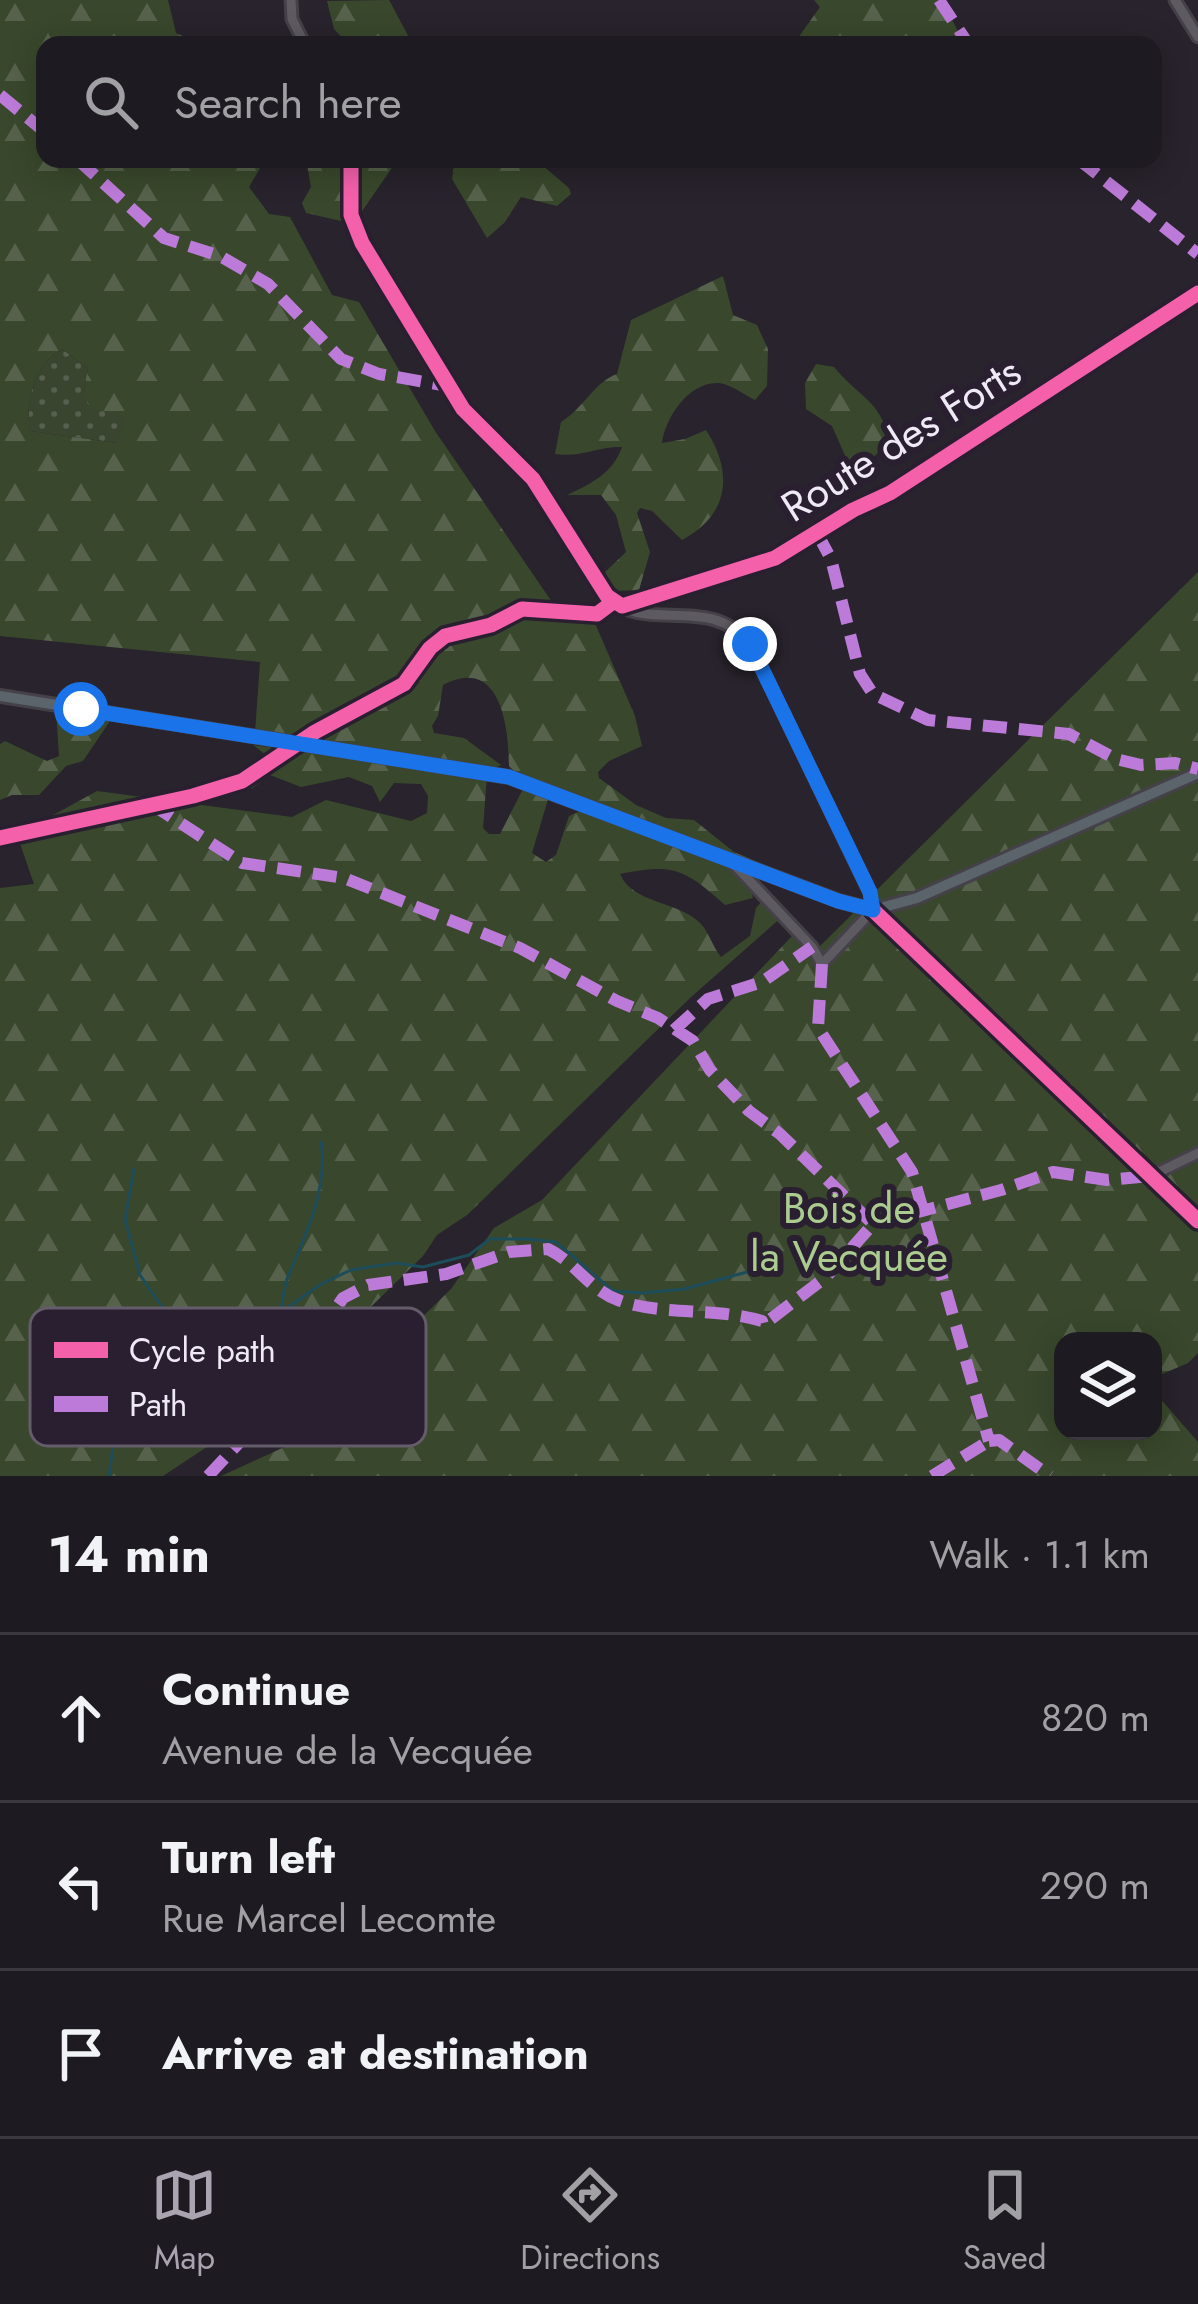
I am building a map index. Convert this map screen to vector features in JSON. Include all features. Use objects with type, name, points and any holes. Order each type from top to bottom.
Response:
[{"type":"main road","points":[[0,696],[509,777],[873,910],[917,898],[1198,772]]},
{"type":"street","points":[[281,0],[300,36]]},
{"type":"street","points":[[291,0],[292,19]]},
{"type":"street","points":[[1175,0],[1198,38]]},
{"type":"street","points":[[351,168],[351,215],[362,243],[448,386],[476,425],[533,479],[607,596],[622,606],[649,613],[710,615],[737,628],[750,644],[870,892],[873,910],[1198,1220]]},
{"type":"street","name":"Route des Forts","points":[[622,606],[775,558],[890,493],[1198,293]]},
{"type":"street","points":[[730,860],[823,964],[873,910]]},
{"type":"street","points":[[1151,1176],[1198,1153]]},
{"type":"green space","points":[[0,0],[168,0],[176,33],[183,36],[36,36],[36,168],[260,168],[249,187],[269,214],[290,217],[332,295],[359,302],[435,431],[552,602],[591,614],[635,716],[642,746],[609,761],[598,772],[599,778],[636,805],[666,818],[694,820],[734,852],[799,879],[515,772],[509,766],[507,732],[497,699],[477,679],[443,685],[432,726],[434,733],[464,738],[501,765],[494,768],[255,733],[260,662],[0,636]],"holes":[[[62,349],[88,368],[83,393],[91,408],[126,417],[117,443],[30,431],[29,408],[38,374]]]},
{"type":"green space","points":[[389,0],[408,36],[341,36],[327,1]]},
{"type":"green space","points":[[814,0],[942,0],[960,36],[799,36],[820,7]]},
{"type":"green space","points":[[308,168],[392,168],[358,217],[355,195],[341,221],[306,213],[302,203],[311,187]]},
{"type":"green space","points":[[454,168],[546,168],[571,194],[557,206],[521,197],[487,238],[452,179]]},
{"type":"green space","points":[[723,276],[733,315],[757,325],[768,349],[767,386],[755,400],[723,384],[708,384],[680,403],[662,443],[706,430],[721,462],[718,506],[698,530],[682,540],[652,511],[640,508],[637,513],[650,552],[639,590],[611,591],[603,574],[626,552],[616,515],[601,495],[567,495],[607,471],[622,447],[555,454],[561,422],[617,374],[631,320]]},
{"type":"green space","points":[[62,349],[88,368],[83,393],[127,417],[117,443],[30,431],[29,408],[38,374]]},
{"type":"green space","points":[[816,364],[834,367],[867,399],[885,426],[889,440],[865,467],[847,460],[832,426],[806,409],[805,383]]},
{"type":"green space","name":"Bois de la Vecquée","points":[[1198,572],[1198,1353],[1162,1374],[1162,1332],[1054,1332],[1054,1440],[1162,1440],[1162,1401],[1198,1442],[1198,1476],[221,1476],[286,1446],[426,1446],[426,1313],[451,1289],[494,1228],[542,1200],[793,935],[813,953]]},
{"type":"green space","points":[[56,710],[112,718],[83,761],[66,766],[39,795],[0,800],[0,744],[5,741],[47,761],[59,756]]},
{"type":"green space","points":[[253,745],[487,775],[483,828],[489,834],[500,834],[523,789],[549,796],[532,853],[546,862],[556,855],[569,816],[584,809],[724,864],[743,878],[753,898],[725,905],[688,876],[667,869],[620,874],[645,897],[692,916],[721,957],[750,936],[756,908],[764,899],[784,915],[690,998],[467,1215],[437,1235],[423,1256],[370,1308],[30,1308],[30,1446],[208,1446],[163,1476],[0,1476],[0,888],[34,884],[17,835],[97,791],[292,817],[326,800],[411,821],[427,813],[428,796],[421,784],[394,783],[380,802],[372,786],[349,777],[301,787],[270,775],[251,789],[243,778],[266,755]]},
{"type":"waterway","points":[[281,1308],[319,1193],[321,1142]]},
{"type":"waterway","points":[[134,1169],[125,1219],[140,1275],[163,1308]]},
{"type":"waterway","points":[[287,1308],[351,1270],[396,1263],[423,1267],[469,1255],[490,1239],[556,1242],[613,1291],[684,1289],[747,1272]]},
{"type":"waterway","points":[[109,1476],[113,1446]]},
{"type":"marked path","points":[[939,0],[963,36]]},
{"type":"marked path","points":[[0,95],[36,125]]},
{"type":"marked path","points":[[87,168],[164,238],[220,256],[268,284],[341,359],[379,374],[448,386]]},
{"type":"marked path","points":[[1089,168],[1198,254]]},
{"type":"marked path","points":[[817,533],[831,559],[860,674],[873,694],[928,720],[1069,734],[1116,759],[1198,769]]},
{"type":"marked path","points":[[151,804],[242,863],[344,878],[520,948],[658,1018],[693,1041],[710,1070],[749,1111],[780,1134],[873,1224]]},
{"type":"marked path","points":[[674,1030],[708,999],[762,982],[812,947]]},
{"type":"marked path","points":[[822,964],[818,1028],[912,1172],[989,1441]]},
{"type":"marked path","points":[[336,1308],[343,1298],[368,1285],[446,1274],[509,1252],[548,1249],[618,1300],[745,1317],[763,1325],[826,1277],[873,1224],[1053,1172],[1107,1180],[1151,1176]]},
{"type":"marked path","points":[[989,1441],[999,1440],[1050,1476]]},
{"type":"marked path","points":[[932,1476],[989,1441]]},
{"type":"marked path","points":[[208,1476],[236,1446]]},
{"type":"cycle path","points":[[351,168],[351,215],[362,243],[463,409],[533,479],[607,596],[622,606],[775,558],[890,493],[1198,293]]},
{"type":"cycle path","points":[[0,838],[242,781],[315,732],[404,684],[430,648],[445,636],[491,625],[522,609],[597,614],[613,602]]},
{"type":"cycle path","points":[[873,910],[1198,1221]]},
{"type":"route","points":[[81,709],[509,777],[873,910],[870,892],[750,644]]}]
